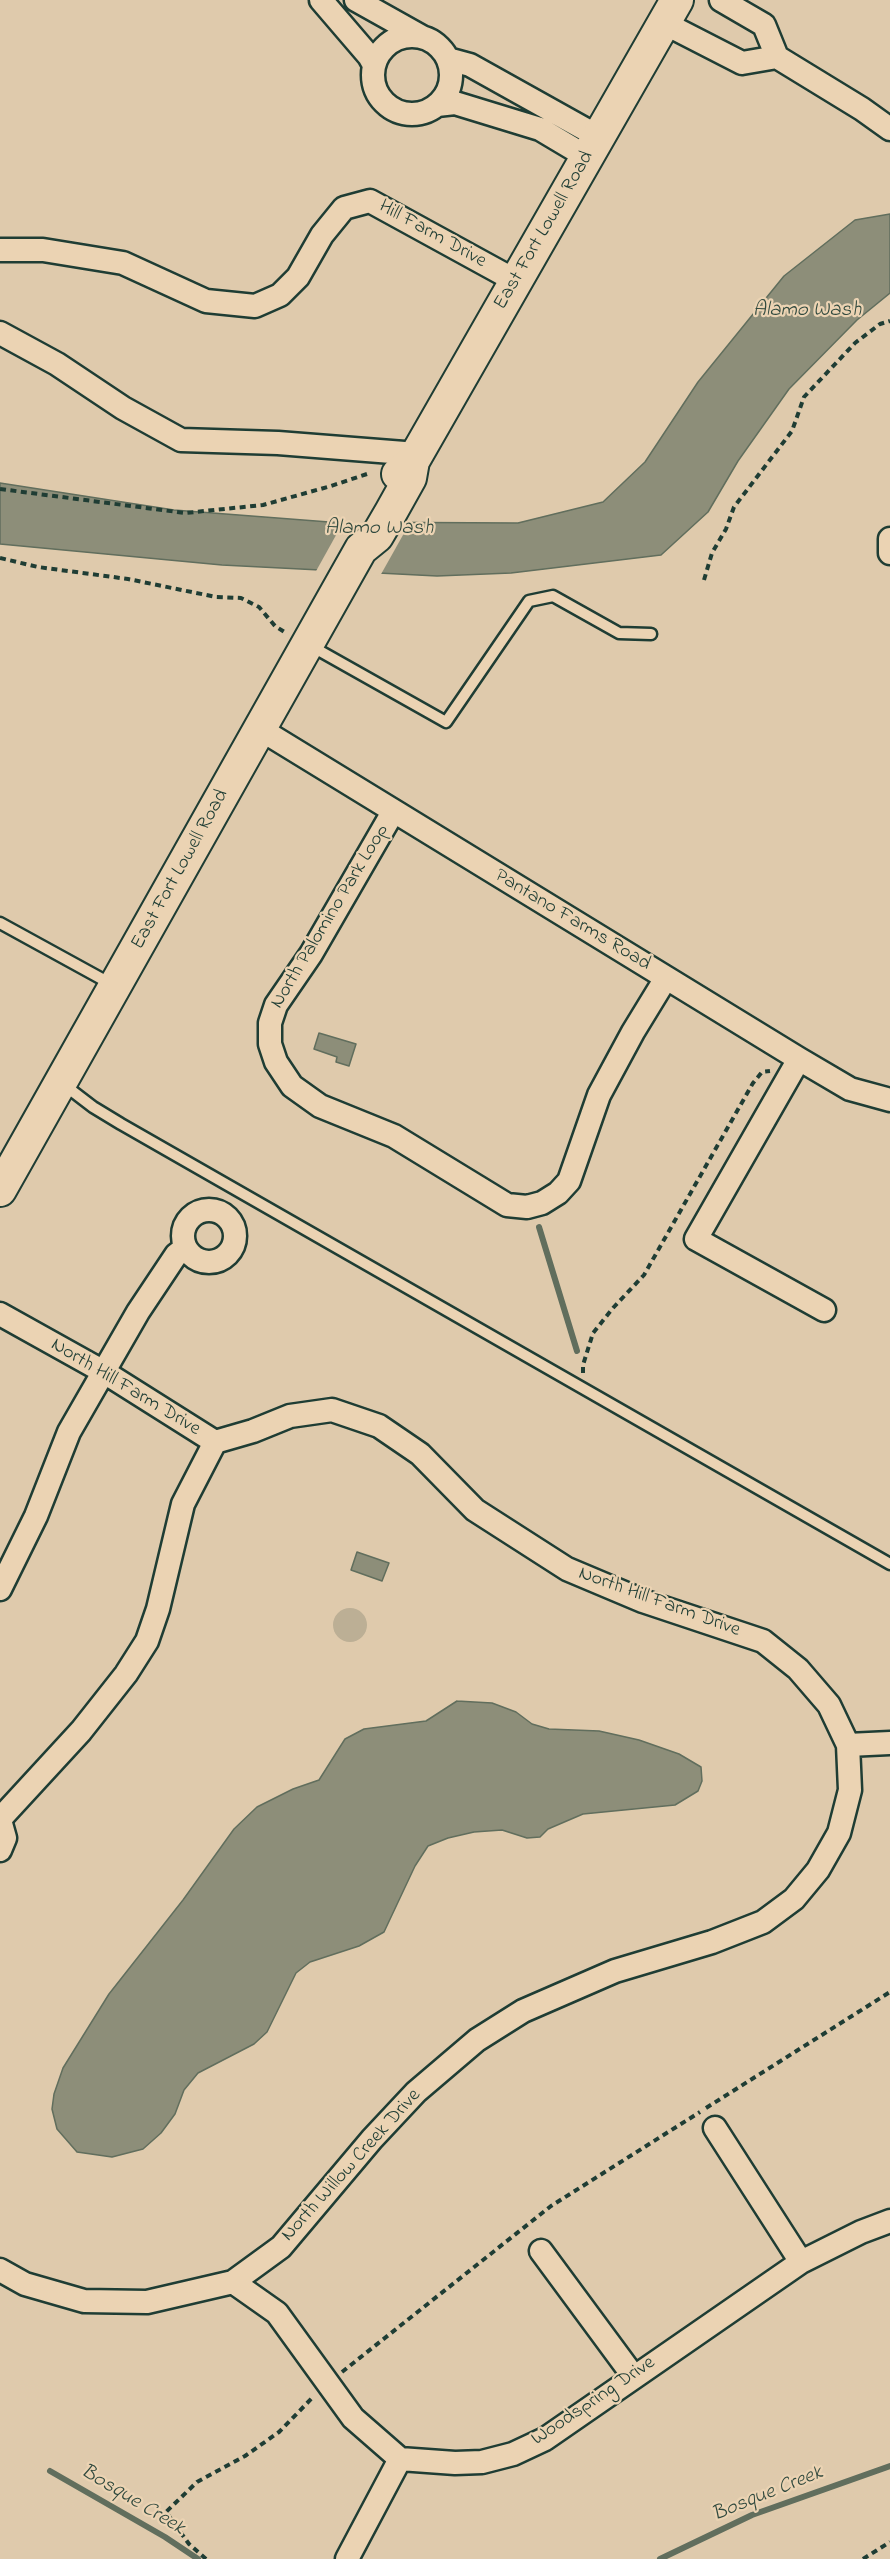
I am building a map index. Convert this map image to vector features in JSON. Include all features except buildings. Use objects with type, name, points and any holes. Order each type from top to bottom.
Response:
[{"type":"street","points":[[321,0],[369,56],[374,65]]},
{"type":"street","points":[[356,0],[425,38],[440,48],[448,59],[450,82],[447,92],[437,105],[426,112],[415,115],[405,114],[390,108],[383,102],[374,87],[374,65],[381,51],[395,40],[410,36],[425,38]]},
{"type":"street","points":[[722,0],[764,24],[777,57],[862,109],[890,129]]},
{"type":"street","points":[[670,12],[742,63],[777,57]]},
{"type":"street","name":"East Fort Lowell Road","points":[[0,1190],[337,596],[361,549],[362,536],[410,478],[415,458],[670,12]]},
{"type":"street","points":[[448,59],[470,65],[593,147]]},
{"type":"street","points":[[437,105],[454,104],[593,147]]},
{"type":"street","name":"Hill Farm Drive","points":[[0,250],[43,250],[123,263],[206,301],[255,306],[280,294],[298,277],[322,235],[344,207],[370,201],[516,281]]},
{"type":"street","points":[[0,333],[57,364],[123,408],[181,440],[278,442],[415,458]]},
{"type":"street","points":[[890,539],[890,553]]},
{"type":"street","name":"Pantano Farms Road","points":[[260,729],[799,1059],[850,1089],[890,1100]]},
{"type":"street","name":"North Palomino Park Loop","points":[[393,812],[311,954],[276,1005],[270,1023],[270,1044],[276,1062],[292,1086],[320,1106],[394,1136],[507,1205],[527,1207],[542,1203],[558,1193],[569,1181],[599,1095],[666,978]]},
{"type":"street","points":[[799,1059],[696,1239],[824,1310]]},
{"type":"street","points":[[0,1589],[36,1516],[69,1432],[138,1312],[176,1255],[185,1248]]},
{"type":"street","name":"North Hill Farm Drive","points":[[0,1314],[104,1372],[215,1442],[253,1431],[290,1416],[332,1410],[379,1425],[420,1454],[475,1510],[567,1569],[643,1601],[763,1641],[798,1669],[829,1705],[848,1745]]},
{"type":"street","points":[[0,1850],[5,1838],[0,1819],[81,1731],[126,1674],[147,1641],[158,1609],[183,1504],[215,1442]]},
{"type":"street","points":[[848,1745],[890,1743]]},
{"type":"street","name":"North Willow Creek Drive","points":[[0,2270],[25,2284],[84,2301],[147,2302],[233,2282],[281,2247],[372,2139],[416,2092],[477,2040],[523,2011],[615,1971],[712,1942],[763,1923],[794,1899],[818,1870],[839,1833],[850,1790],[848,1745]]},
{"type":"street","points":[[715,2128],[801,2262]]},
{"type":"street","name":"Woodspring Drive","points":[[400,2458],[455,2463],[482,2462],[513,2454],[545,2439],[801,2262],[861,2232],[890,2221]]},
{"type":"street","points":[[541,2251],[634,2377]]},
{"type":"street","points":[[233,2282],[277,2313],[353,2418],[400,2458],[346,2559]]},
{"type":"lane","points":[[308,645],[446,722],[529,601],[553,596],[619,633],[651,634]]},
{"type":"lane","points":[[0,923],[115,986]]},
{"type":"lane","points":[[61,1082],[93,1107],[120,1124],[890,1564]]},
{"type":"path","points":[[704,580],[712,553],[726,529],[734,507],[792,431],[804,397],[855,343],[880,324],[890,321]]},
{"type":"path","points":[[0,489],[185,513],[263,505],[377,470]]},
{"type":"path","points":[[0,558],[38,567],[128,579],[216,597],[241,598],[259,607],[274,626],[308,645]]},
{"type":"path","points":[[584,1389],[583,1365],[593,1333],[644,1275],[753,1083],[762,1072],[779,1070],[799,1059]]},
{"type":"path","points":[[206,2559],[189,2544],[166,2512],[197,2482],[245,2457],[279,2432],[328,2383],[551,2206],[890,1992]]},
{"type":"path","points":[[863,2559],[890,2542]]},
{"type":"shaded area","points":[[350,1608],[362,1613],[367,1625],[362,1637],[350,1642],[338,1637],[333,1625],[338,1613]]},
{"type":"water","name":"Alamo Wash","points":[[890,214],[890,293],[857,320],[789,389],[738,461],[708,512],[661,555],[511,573],[437,576],[222,565],[0,544],[0,483],[174,510],[329,522],[518,523],[603,502],[645,462],[698,382],[784,276],[855,220]]},
{"type":"water","points":[[319,1033],[356,1044],[349,1066],[336,1062],[337,1057],[314,1049]]},
{"type":"water","points":[[357,1552],[389,1563],[382,1581],[351,1570]]},
{"type":"water","points":[[457,1701],[492,1703],[516,1712],[532,1724],[549,1729],[599,1731],[639,1740],[679,1754],[701,1767],[702,1781],[698,1791],[675,1805],[583,1814],[548,1829],[540,1837],[527,1838],[502,1830],[474,1832],[448,1838],[428,1846],[415,1866],[384,1932],[359,1946],[310,1962],[296,1973],[267,2032],[254,2044],[198,2073],[184,2090],[175,2114],[161,2133],[143,2149],[112,2157],[77,2152],[57,2129],[52,2109],[54,2094],[63,2068],[109,1994],[183,1900],[234,1829],[257,1807],[293,1789],[319,1780],[345,1739],[364,1729],[426,1721]]},
{"type":"pier","points":[[345,519],[412,519],[380,576],[315,573]]},
{"type":"waterway","points":[[539,1227],[577,1351]]},
{"type":"waterway","name":"Bosque Creek","points":[[660,2559],[752,2515],[890,2466]]},
{"type":"waterway","name":"Bosque Creek","points":[[50,2471],[165,2537],[198,2559]]}]
